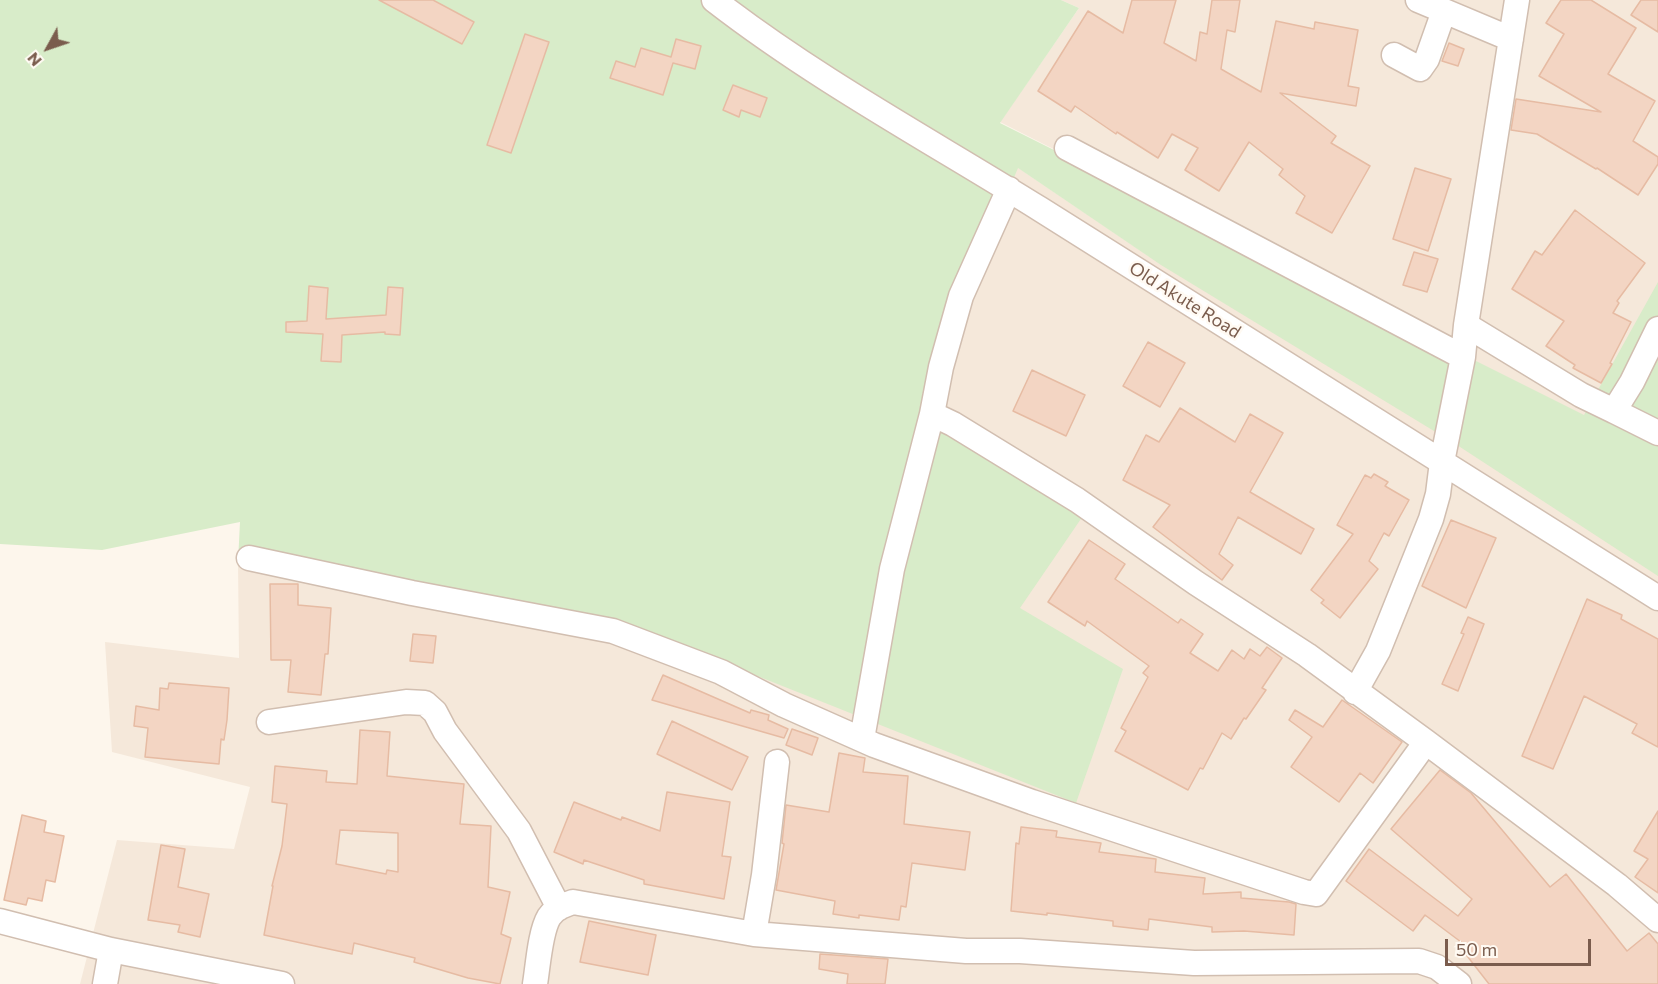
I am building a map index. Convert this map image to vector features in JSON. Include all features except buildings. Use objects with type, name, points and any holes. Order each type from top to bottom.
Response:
[{"type":"street","name":"Old Akute Road","points":[[714,0],[831,81],[1009,189],[1658,598]]},
{"type":"street","points":[[1418,0],[1512,39]]},
{"type":"street","points":[[1356,692],[1378,651],[1431,519],[1438,494],[1442,462],[1463,357],[1466,325],[1517,0]]},
{"type":"street","points":[[1394,55],[1420,69],[1427,59],[1444,11]]},
{"type":"street","points":[[1067,148],[1463,357]]},
{"type":"street","points":[[862,739],[892,569],[932,414],[946,346],[961,296],[1009,189]]},
{"type":"street","points":[[1466,325],[1581,395],[1658,433]]},
{"type":"street","points":[[1614,411],[1632,382],[1658,329]]},
{"type":"street","points":[[932,414],[953,424],[1077,500],[1196,583],[1307,655],[1617,885],[1658,920]]},
{"type":"street","points":[[249,558],[412,593],[613,631],[721,672],[784,705],[862,739],[1032,802],[1316,894],[1426,742]]},
{"type":"street","points":[[269,722],[406,702],[425,703],[435,712],[445,731],[519,831],[559,908]]},
{"type":"street","points":[[753,934],[764,875],[777,762]]},
{"type":"street","points":[[535,984],[543,934],[549,918],[559,908],[573,902],[753,934],[966,951],[1020,951],[1194,963],[1419,961],[1437,967],[1459,984]]},
{"type":"street","points":[[0,921],[111,950],[282,984]]},
{"type":"street","points":[[105,984],[111,950]]},
{"type":"shaded area","points":[[1061,0],[1658,0],[1658,984],[80,984],[117,840],[234,849],[250,787],[112,752],[105,642],[239,658],[238,562],[949,414],[922,395],[1017,167],[1150,257],[1196,221],[1000,122],[1079,8]]},
{"type":"green space","points":[[0,0],[1061,0],[1079,8],[1000,123],[1584,415],[1658,282],[1658,576],[1457,445],[1161,265],[1018,168],[922,395],[1087,510],[1020,608],[1123,669],[1076,803],[657,636],[238,562],[240,522],[102,550],[0,544]]}]
